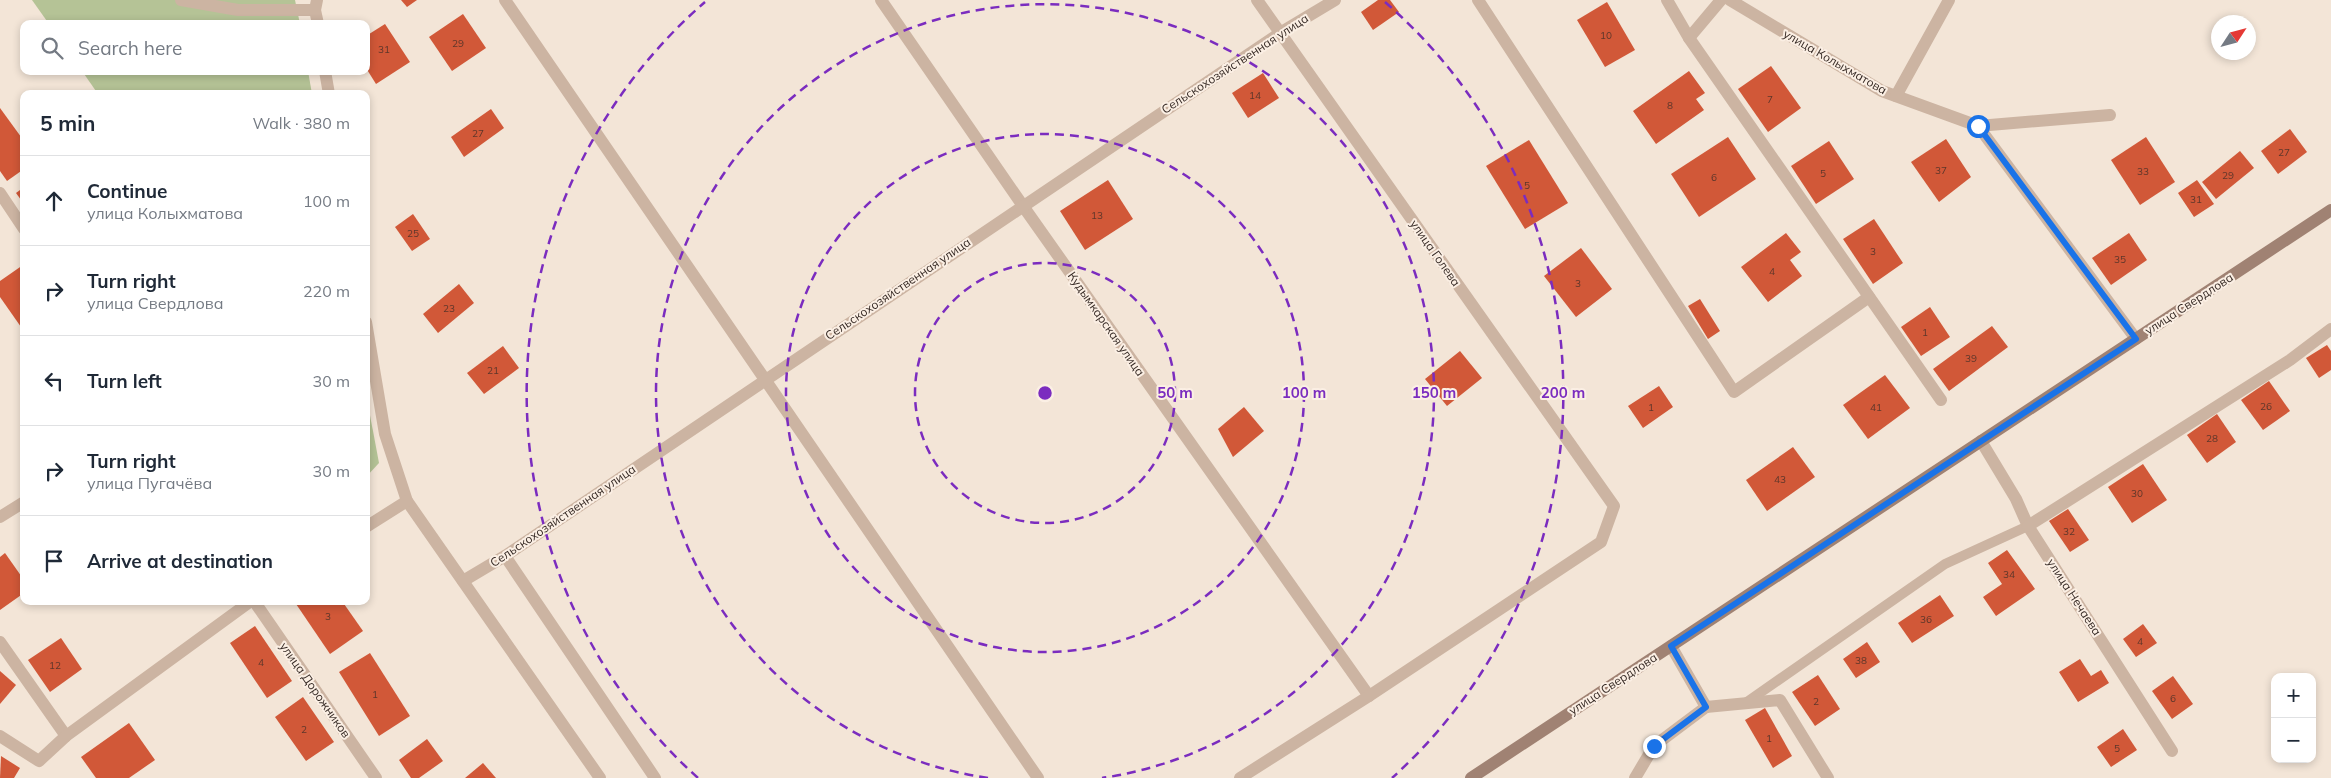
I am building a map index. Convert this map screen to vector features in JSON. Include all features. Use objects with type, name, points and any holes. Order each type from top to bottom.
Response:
[{"type":"main road","name":"улица Свердлова","points":[[1471,778],[2331,210]]},
{"type":"street","points":[[181,0],[238,10],[316,5],[318,20]]},
{"type":"street","points":[[506,0],[764,380],[1038,778]]},
{"type":"street","name":"Кудымкарская улица","points":[[881,0],[1023,206],[1368,696]]},
{"type":"street","name":"улица Голева","points":[[1257,0],[1614,506],[1601,542],[1368,696]]},
{"type":"street","name":"Сельскохозяйственная улица","points":[[463,582],[505,556],[1280,33],[1335,0]]},
{"type":"street","points":[[1478,0],[1734,392],[1869,296]]},
{"type":"street","points":[[1667,0],[1689,38],[1942,400]]},
{"type":"street","points":[[1689,38],[1721,0]]},
{"type":"street","name":"улица Колыхматова","points":[[1730,0],[1882,91],[1978,126]]},
{"type":"street","points":[[1896,96],[1949,0]]},
{"type":"street","points":[[326,75],[328,90]]},
{"type":"street","points":[[1978,126],[2110,115]]},
{"type":"street","points":[[1978,126],[2136,339]]},
{"type":"street","points":[[0,193],[20,223]]},
{"type":"street","points":[[2028,526],[2290,360],[2331,329]]},
{"type":"street","points":[[370,347],[384,434],[407,501],[600,778]]},
{"type":"street","name":"улица Нечаева","points":[[1981,441],[2016,499],[2028,526],[2172,751]]},
{"type":"street","points":[[370,524],[407,501]]},
{"type":"street","points":[[0,516],[20,504]]},
{"type":"street","points":[[505,556],[655,778]]},
{"type":"street","points":[[0,736],[39,761],[66,736],[247,605]]},
{"type":"street","name":"улица Дорожников","points":[[256,605],[376,778]]},
{"type":"street","points":[[0,642],[66,736]]},
{"type":"street","points":[[1671,646],[1706,707]]},
{"type":"street","points":[[1240,778],[1368,696]]},
{"type":"street","points":[[1635,778],[1654,746],[1706,707],[1780,700],[1828,778]]},
{"type":"lane","points":[[1744,704],[1945,564],[2028,526]]},
{"type":"green space","points":[[32,0],[295,0],[299,20],[46,20]]},
{"type":"green space","points":[[85,75],[309,75],[311,90],[95,90]]},
{"type":"green space","points":[[370,415],[379,463],[370,473]]},
{"type":"building","points":[[401,0],[417,0],[407,7]]},
{"type":"building","points":[[1378,0],[1390,0],[1399,12],[1373,30],[1361,12]]},
{"type":"building","points":[[1607,2],[1635,50],[1605,67],[1577,20]]},
{"type":"building","points":[[463,14],[486,48],[452,71],[429,37]]},
{"type":"building","points":[[385,24],[410,62],[376,84],[370,74],[370,33]]},
{"type":"building","points":[[1771,66],[1801,108],[1768,132],[1738,89]]},
{"type":"building","points":[[1689,71],[1705,93],[1696,99],[1704,110],[1656,144],[1633,111]]},
{"type":"building","points":[[1263,73],[1279,98],[1248,118],[1232,93]]},
{"type":"building","points":[[0,108],[20,136],[20,172],[7,181],[0,171]]},
{"type":"building","points":[[491,109],[504,128],[464,157],[451,137]]},
{"type":"building","points":[[2290,129],[2307,152],[2278,174],[2261,151]]},
{"type":"building","points":[[1728,137],[1756,179],[1699,217],[1671,174]]},
{"type":"building","points":[[2146,137],[2175,182],[2140,205],[2111,160]]},
{"type":"building","points":[[1946,139],[1971,177],[1939,202],[1911,162]]},
{"type":"building","points":[[1529,140],[1568,203],[1525,229],[1486,166]]},
{"type":"building","points":[[1829,141],[1854,179],[1816,204],[1791,166]]},
{"type":"building","points":[[2240,151],[2254,168],[2216,199],[2202,182]]},
{"type":"building","points":[[1108,180],[1133,219],[1085,250],[1060,211]]},
{"type":"building","points":[[2197,180],[2214,204],[2194,217],[2178,193]]},
{"type":"building","points":[[20,190],[20,198],[16,193]]},
{"type":"building","points":[[413,214],[430,239],[412,251],[395,227]]},
{"type":"building","points":[[1874,219],[1903,263],[1873,284],[1843,239]]},
{"type":"building","points":[[1786,233],[1801,252],[1790,260],[1802,276],[1768,302],[1741,267]]},
{"type":"building","points":[[2129,233],[2147,260],[2111,285],[2092,258]]},
{"type":"building","points":[[1581,248],[1612,289],[1576,317],[1544,276]]},
{"type":"building","points":[[20,267],[20,326],[0,297],[0,281]]},
{"type":"building","points":[[459,284],[474,303],[438,333],[423,314]]},
{"type":"building","points":[[1700,299],[1720,331],[1708,339],[1688,306]]},
{"type":"building","points":[[1930,307],[1950,337],[1921,356],[1901,327]]},
{"type":"building","points":[[1992,326],[2008,347],[1949,391],[1933,369]]},
{"type":"building","points":[[2327,345],[2331,351],[2331,370],[2319,378],[2306,358]]},
{"type":"building","points":[[503,346],[519,368],[484,394],[467,373]]},
{"type":"building","points":[[1460,351],[1482,378],[1447,406],[1425,379]]},
{"type":"building","points":[[1885,375],[1910,408],[1868,439],[1843,405]]},
{"type":"building","points":[[2269,381],[2290,411],[2263,430],[2241,400]]},
{"type":"building","points":[[1659,386],[1673,407],[1643,428],[1628,406]]},
{"type":"building","points":[[1244,407],[1264,431],[1233,457],[1218,429]]},
{"type":"building","points":[[2217,414],[2236,442],[2207,463],[2187,435]]},
{"type":"building","points":[[1793,447],[1815,477],[1767,511],[1746,480]]},
{"type":"building","points":[[2143,464],[2167,500],[2132,523],[2108,487]]},
{"type":"building","points":[[2068,509],[2089,540],[2070,552],[2049,521]]},
{"type":"building","points":[[2007,550],[2035,589],[1996,616],[1983,597],[2002,584],[1988,563]]},
{"type":"building","points":[[5,553],[20,574],[20,596],[0,610],[0,557]]},
{"type":"building","points":[[1940,595],[1954,616],[1912,643],[1898,623]]},
{"type":"building","points":[[297,605],[345,605],[363,631],[330,654]]},
{"type":"building","points":[[2143,624],[2157,643],[2136,657],[2123,639]]},
{"type":"building","points":[[255,626],[292,681],[267,698],[230,643]]},
{"type":"building","points":[[61,638],[82,669],[50,692],[28,660]]},
{"type":"building","points":[[1867,642],[1880,662],[1856,678],[1843,659]]},
{"type":"building","points":[[370,653],[410,716],[379,736],[339,672]]},
{"type":"building","points":[[2080,659],[2091,676],[2101,670],[2109,683],[2078,702],[2059,672]]},
{"type":"building","points":[[0,671],[16,685],[0,704]]},
{"type":"building","points":[[1818,675],[1840,709],[1815,726],[1792,692]]},
{"type":"building","points":[[2173,676],[2193,704],[2172,719],[2152,691]]},
{"type":"building","points":[[303,697],[334,742],[306,761],[275,717]]},
{"type":"building","points":[[1765,708],[1792,756],[1773,768],[1745,720]]},
{"type":"building","points":[[129,723],[155,760],[129,778],[96,778],[81,757]]},
{"type":"building","points":[[2123,729],[2137,750],[2111,767],[2097,747]]},
{"type":"building","points":[[427,739],[443,761],[419,778],[411,778],[399,760]]},
{"type":"building","points":[[1,756],[20,768],[14,778],[0,778]]},
{"type":"building","points":[[483,763],[496,778],[465,778]]},
{"type":"route","points":[[1654,746],[1706,707],[1671,646],[2136,339],[1978,126]]}]
